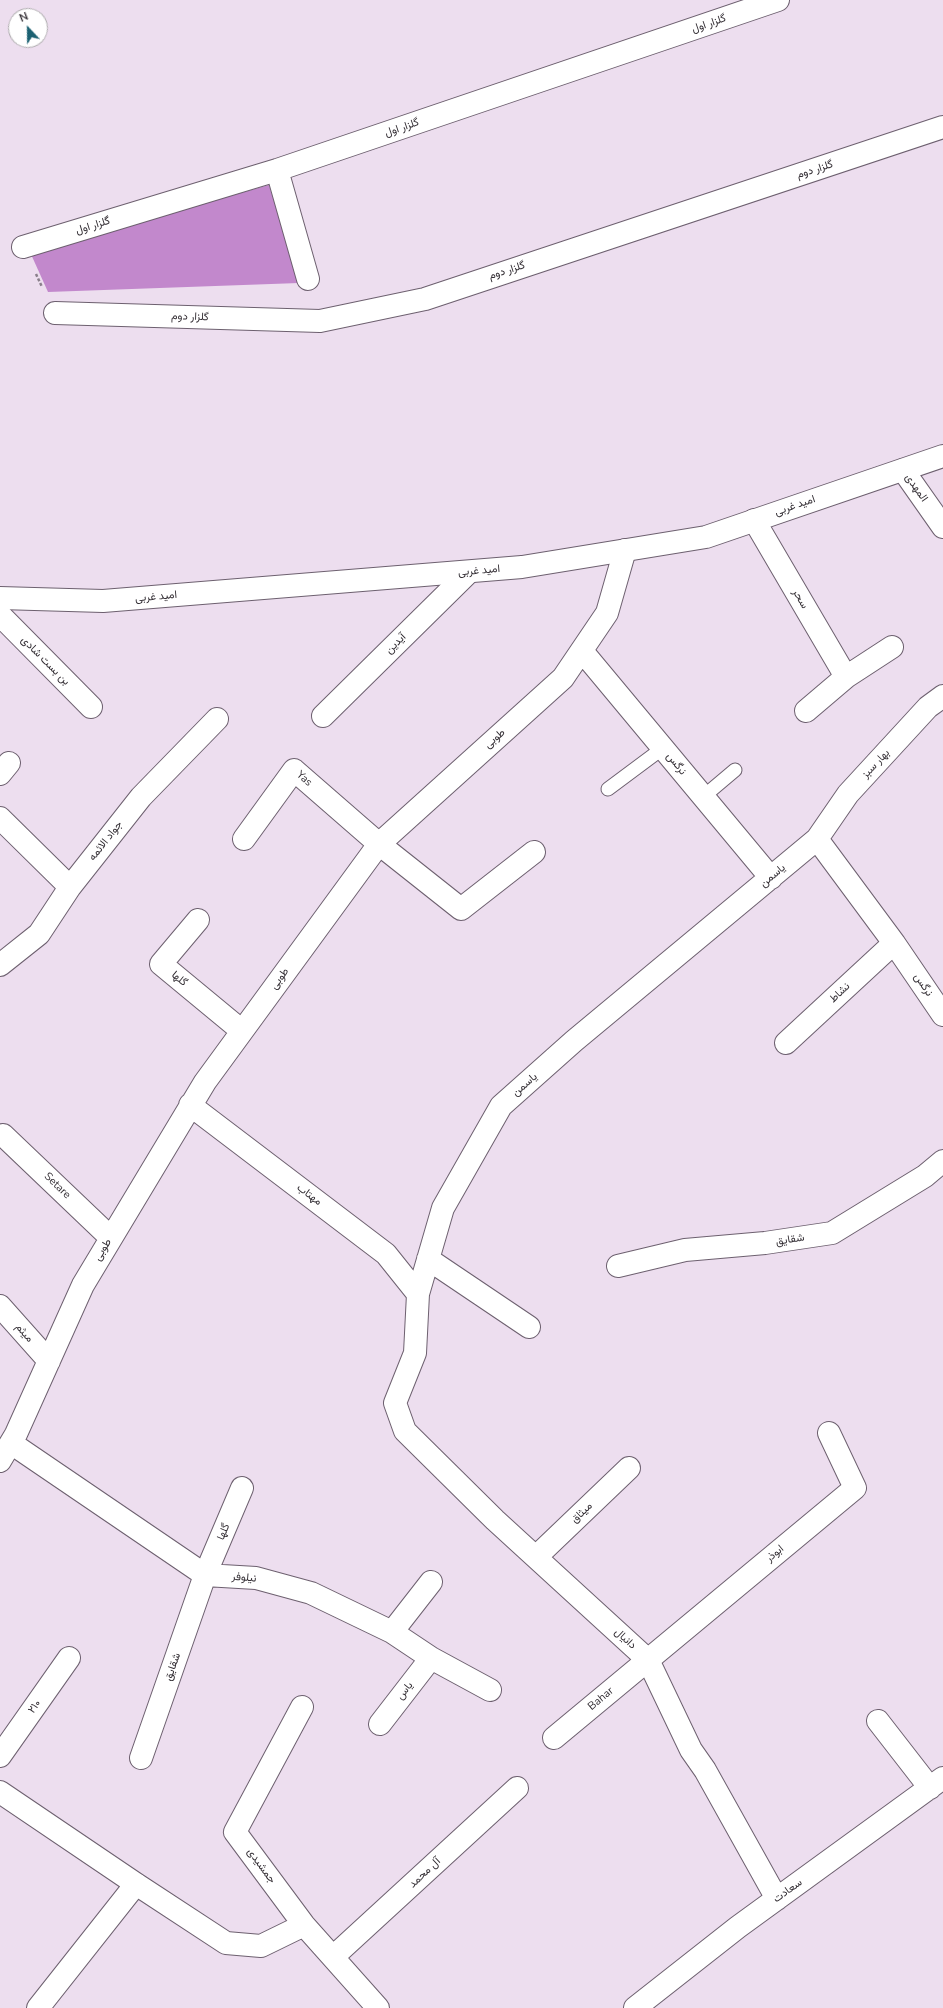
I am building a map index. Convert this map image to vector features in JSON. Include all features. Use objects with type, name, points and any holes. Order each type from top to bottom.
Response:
[{"type":"street","name":"گلزار اول","points":[[23,247],[277,170],[778,0]]},
{"type":"street","name":"گلزار دوم","points":[[55,313],[320,321],[425,299],[943,127]]},
{"type":"street","points":[[277,170],[308,279]]},
{"type":"street","name":"امید غربی","points":[[0,598],[103,601],[522,567],[706,537],[943,456]]},
{"type":"street","name":"المهدی","points":[[903,470],[943,527]]},
{"type":"street","name":"سحر","points":[[754,520],[846,677]]},
{"type":"street","name":"طوبی","points":[[5,1452],[49,1361],[83,1285],[190,1106],[242,1031],[379,844],[563,678],[607,613],[625,550]]},
{"type":"street","name":"آیدین","points":[[323,716],[468,572]]},
{"type":"street","name":"بن بست شادی","points":[[0,615],[91,707]]},
{"type":"street","points":[[806,710],[846,677],[892,647]]},
{"type":"street","name":"نرگس","points":[[582,651],[771,878]]},
{"type":"street","name":"بهار سبز","points":[[817,839],[848,794],[928,707],[943,696]]},
{"type":"street","name":"جواد الائمه","points":[[0,966],[39,934],[70,887],[141,797],[216,719]]},
{"type":"street","name":"Yas","points":[[244,839],[294,770],[379,844]]},
{"type":"street","points":[[0,818],[70,887]]},
{"type":"street","name":"نرگس","points":[[817,839],[940,1006]]},
{"type":"street","name":"یاسمن","points":[[405,1431],[395,1403],[415,1353],[418,1294],[443,1208],[501,1106],[574,1042],[817,839]]},
{"type":"street","points":[[379,844],[461,909],[534,852]]},
{"type":"street","name":"گلها","points":[[198,920],[161,964],[242,1031]]},
{"type":"street","name":"نشاط","points":[[786,1043],[894,943]]},
{"type":"street","name":"مهتاب","points":[[190,1106],[386,1254],[418,1294]]},
{"type":"street","name":"Setare","points":[[3,1135],[111,1238]]},
{"type":"street","name":"شقایق","points":[[618,1266],[686,1250],[765,1243],[832,1233],[925,1176],[943,1161]]},
{"type":"street","points":[[428,1259],[529,1327]]},
{"type":"street","name":"میثم","points":[[0,1306],[49,1361]]},
{"type":"street","name":"دانیال","points":[[405,1431],[536,1557],[648,1660],[691,1750],[705,1770],[777,1899]]},
{"type":"street","name":"ابوذر","points":[[648,1660],[856,1488],[829,1433]]},
{"type":"street","points":[[5,1452],[205,1575]]},
{"type":"street","name":"میثاق","points":[[536,1557],[629,1468]]},
{"type":"street","name":"گلها","points":[[205,1575],[242,1488]]},
{"type":"street","name":"شقایق","points":[[141,1758],[205,1575]]},
{"type":"street","name":"نیلوفر","points":[[205,1575],[256,1578],[311,1593],[392,1632],[431,1658],[490,1690]]},
{"type":"street","points":[[392,1632],[430,1582]]},
{"type":"street","name":"۲۱۰","points":[[0,1756],[69,1658]]},
{"type":"street","name":"یاس","points":[[380,1724],[431,1658]]},
{"type":"street","name":"Bahar","points":[[554,1738],[648,1660]]},
{"type":"street","name":"جمشیدی","points":[[302,1707],[235,1832],[304,1925],[378,2008]]},
{"type":"street","points":[[878,1720],[937,1783]]},
{"type":"street","name":"سعادت","points":[[635,2008],[738,1927],[937,1783]]},
{"type":"street","name":"آل محمد","points":[[332,1957],[517,1788]]},
{"type":"street","points":[[0,1792],[226,1943],[261,1946],[304,1925]]},
{"type":"street","points":[[38,2008],[136,1884]]},
{"type":"lane","points":[[608,789],[663,748]]},
{"type":"lane","points":[[703,797],[735,770]]},
{"type":"path","points":[[23,247],[55,313]]},
{"type":"shaded area","points":[[269,185],[299,283],[48,292],[30,252]]}]
